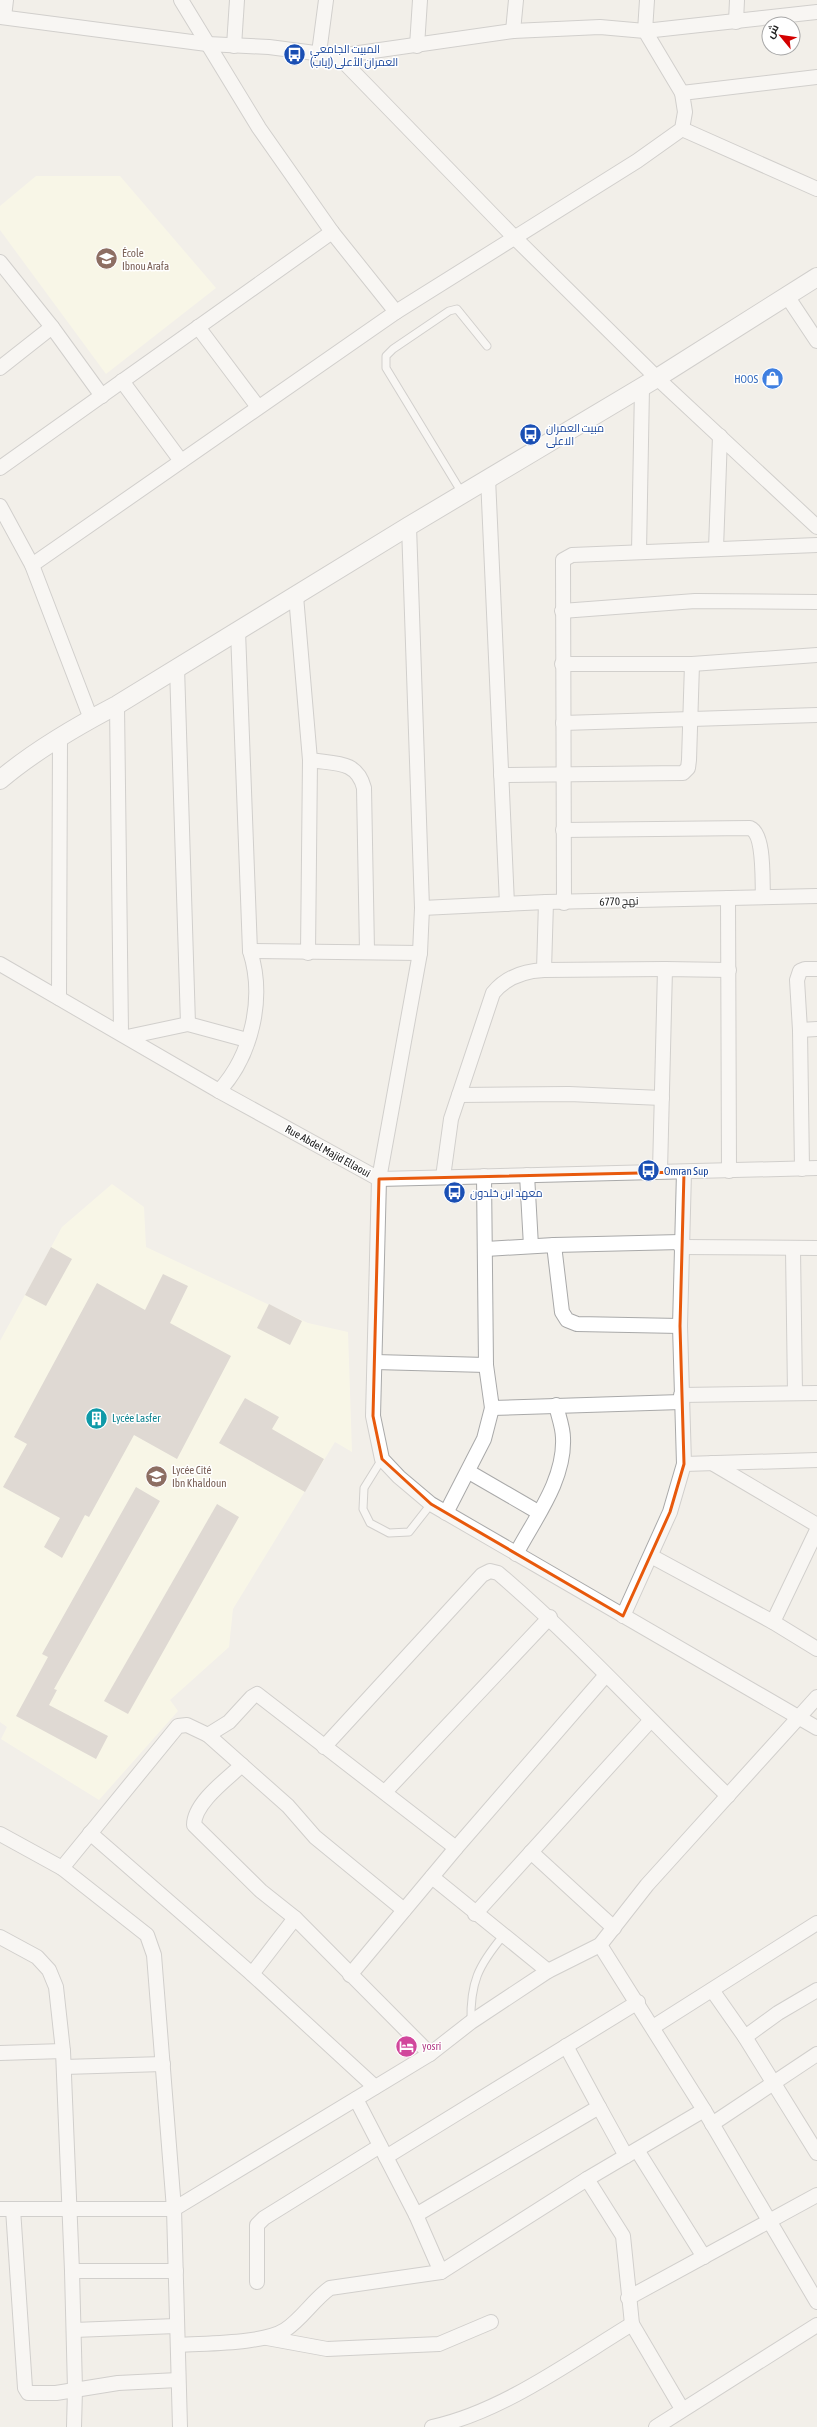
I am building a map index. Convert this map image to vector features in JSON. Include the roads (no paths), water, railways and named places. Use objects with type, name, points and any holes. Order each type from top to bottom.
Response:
[{"type":"street","points":[[6,0],[2,17],[207,44],[269,47],[338,56],[417,46],[513,31],[600,27],[645,31],[817,12]]},
{"type":"street","points":[[181,0],[259,128],[332,232],[396,312]]},
{"type":"street","points":[[234,46],[237,0]]},
{"type":"street","points":[[319,53],[326,0]]},
{"type":"street","points":[[417,46],[420,0]]},
{"type":"street","points":[[513,31],[516,0]]},
{"type":"street","points":[[32,565],[396,312],[637,161],[682,130],[685,112],[682,93],[645,31],[647,0]]},
{"type":"street","points":[[736,22],[737,0]]},
{"type":"street","points":[[338,56],[514,237],[657,378],[817,527]]},
{"type":"street","points":[[682,93],[817,77]]},
{"type":"street","points":[[682,130],[817,189]]},
{"type":"street","points":[[0,468],[332,232]]},
{"type":"street","points":[[0,262],[52,327],[102,396]]},
{"type":"street","points":[[0,780],[15,767],[90,719],[117,705],[488,478],[657,378],[817,277]]},
{"type":"street","points":[[787,296],[817,341]]},
{"type":"street","points":[[0,368],[52,327]]},
{"type":"street","points":[[198,327],[258,407]]},
{"type":"street","points":[[122,381],[181,461]]},
{"type":"street","points":[[639,552],[642,387]]},
{"type":"street","points":[[716,549],[720,436]]},
{"type":"street","points":[[488,478],[507,904]]},
{"type":"street","points":[[0,506],[32,565],[90,719]]},
{"type":"street","points":[[409,526],[422,908],[420,953],[379,1179],[374,1416],[382,1459],[398,1477],[431,1504],[817,1728]]},
{"type":"street","points":[[564,902],[562,565],[566,556],[817,545]]},
{"type":"street","points":[[296,596],[310,760],[308,953]]},
{"type":"street","points":[[562,611],[695,601],[817,602]]},
{"type":"street","points":[[219,1091],[232,1077],[242,1058],[257,992],[256,969],[250,951],[238,631]]},
{"type":"street","points":[[562,664],[692,664],[817,655]]},
{"type":"street","points":[[501,775],[563,773],[683,774],[688,768],[689,760],[692,664]]},
{"type":"street","points":[[177,667],[188,1024]]},
{"type":"street","points":[[117,705],[124,1035],[188,1024],[247,1040]]},
{"type":"street","points":[[562,723],[690,717],[817,715]]},
{"type":"street","points":[[59,998],[60,739]]},
{"type":"street","points":[[310,760],[346,765],[357,771],[362,778],[364,788],[367,951]]},
{"type":"street","points":[[563,830],[750,828],[757,834],[761,846],[763,897]]},
{"type":"street","name":"نهج 6770","points":[[422,908],[546,902],[817,896]]},
{"type":"street","points":[[728,898],[729,1171]]},
{"type":"street","points":[[544,970],[546,902]]},
{"type":"street","points":[[250,951],[308,953],[367,951],[420,953]]},
{"type":"street","name":"Rue Abdel Majid Ellaoui","points":[[0,964],[219,1091],[379,1179],[817,1168]]},
{"type":"street","points":[[660,1171],[665,969]]},
{"type":"street","points":[[802,1169],[798,975],[805,969],[817,969]]},
{"type":"street","points":[[443,1177],[451,1119],[492,993],[503,981],[523,972],[544,970],[729,970]]},
{"type":"street","points":[[800,1030],[817,1029]]},
{"type":"street","points":[[459,1095],[569,1094],[662,1098]]},
{"type":"street","points":[[623,1616],[670,1512],[684,1464],[680,1326],[684,1172]]},
{"type":"street","points":[[527,1175],[531,1246]]},
{"type":"street","points":[[446,1513],[469,1472],[484,1439],[492,1408],[486,1365],[486,1249],[484,1176]]},
{"type":"street","points":[[554,1245],[562,1312],[567,1320],[577,1324],[680,1326]]},
{"type":"street","points":[[486,1249],[554,1245],[681,1245],[793,1249],[817,1248]]},
{"type":"street","points":[[793,1249],[795,1394]]},
{"type":"street","points":[[375,1362],[486,1365]]},
{"type":"street","points":[[492,1408],[817,1393]]},
{"type":"street","points":[[516,1554],[560,1467],[563,1438],[556,1405]]},
{"type":"street","points":[[684,1464],[817,1460]]},
{"type":"street","points":[[712,1463],[817,1525]]},
{"type":"street","points":[[469,1472],[538,1512]]},
{"type":"street","points":[[772,1622],[817,1530]]},
{"type":"street","points":[[651,1556],[772,1622],[817,1649]]},
{"type":"street","points":[[324,1747],[482,1575],[490,1571],[498,1573],[550,1617],[650,1721],[728,1796]]},
{"type":"street","points":[[385,1792],[550,1617]]},
{"type":"street","points":[[350,1974],[456,1848],[606,1675]]},
{"type":"street","points":[[208,1735],[229,1722],[252,1697],[257,1694],[456,1848]]},
{"type":"street","points":[[178,2380],[118,2383],[32,2395],[25,2388],[7,2209],[174,2209],[430,2054],[472,2022],[548,1971],[600,1944],[647,1886],[817,1697]]},
{"type":"street","points":[[475,1914],[650,1721]]},
{"type":"street","points":[[62,1868],[178,1726],[187,1725],[208,1735],[288,1806],[315,1837],[404,1910]]},
{"type":"street","points":[[242,1765],[212,1792],[197,1813],[194,1825],[261,1891],[295,1918],[430,2054]]},
{"type":"street","points":[[90,1833],[252,1974],[374,2087]]},
{"type":"street","points":[[0,1834],[62,1868],[147,1935],[154,1955],[174,2209],[176,2326],[178,2345],[180,2427]]},
{"type":"street","points":[[531,1852],[614,1928]]},
{"type":"street","points":[[432,1877],[475,1914],[548,1971]]},
{"type":"street","points":[[252,1974],[295,1918]]},
{"type":"street","points":[[653,2027],[817,1923]]},
{"type":"street","points":[[1,1939],[37,1957],[51,1974],[56,1987],[64,2067],[74,2330],[74,2427]]},
{"type":"street","points":[[600,1944],[638,2002],[704,2110],[817,2302]]},
{"type":"street","points":[[712,1990],[745,2037],[817,2153]]},
{"type":"street","points":[[745,2037],[778,2013],[817,1990]]},
{"type":"street","points":[[257,2282],[255,2241],[257,2225],[264,2218],[566,2046],[638,2002]]},
{"type":"street","points":[[566,2046],[599,2107],[704,2257]]},
{"type":"street","points":[[0,2053],[63,2051]]},
{"type":"street","points":[[712,2124],[817,2054]]},
{"type":"street","points":[[64,2067],[163,2064]]},
{"type":"street","points":[[356,2099],[416,2215],[441,2272]]},
{"type":"street","points":[[416,2215],[599,2107]]},
{"type":"street","points":[[266,2338],[285,2330],[318,2296],[330,2288],[441,2272],[587,2179],[704,2110]]},
{"type":"street","points":[[587,2179],[622,2236],[632,2324],[682,2409]]},
{"type":"street","points":[[628,2298],[768,2220],[817,2195]]},
{"type":"street","points":[[72,2271],[176,2271]]},
{"type":"street","points":[[178,2345],[266,2338],[327,2350],[439,2344],[491,2322]]},
{"type":"street","points":[[432,2427],[454,2422],[513,2395],[632,2324]]},
{"type":"street","points":[[656,2427],[682,2409],[817,2325]]},
{"type":"street","points":[[74,2330],[176,2326]]},
{"type":"lane","points":[[462,494],[386,368],[386,356],[393,349],[449,311],[457,309],[487,346]]},
{"type":"lane","points":[[382,1459],[364,1488],[362,1509],[370,1523],[389,1533],[409,1532],[431,1504]]},
{"type":"lane","points":[[472,2022],[470,1997],[477,1976],[486,1957],[503,1936]]},
{"type":"place","name":"المبيت الجامعي العمران الأعلى (إياب)","points":[[294,55]]},
{"type":"place","name":"École Ibnou Arafa","points":[[106,259]]},
{"type":"place","name":"HOOS","points":[[773,379]]},
{"type":"place","name":"مبيت العمران الاعلى","points":[[531,434]]},
{"type":"place","name":"Omran Sup","points":[[648,1171]]},
{"type":"place","name":"معهد ابن خلدون","points":[[455,1193]]},
{"type":"place","name":"Lycée Lasfer","points":[[97,1418]]},
{"type":"place","name":"Lycée Cité Ibn Khaldoun","points":[[157,1476]]},
{"type":"place","name":"yosri","points":[[407,2046]]}]
